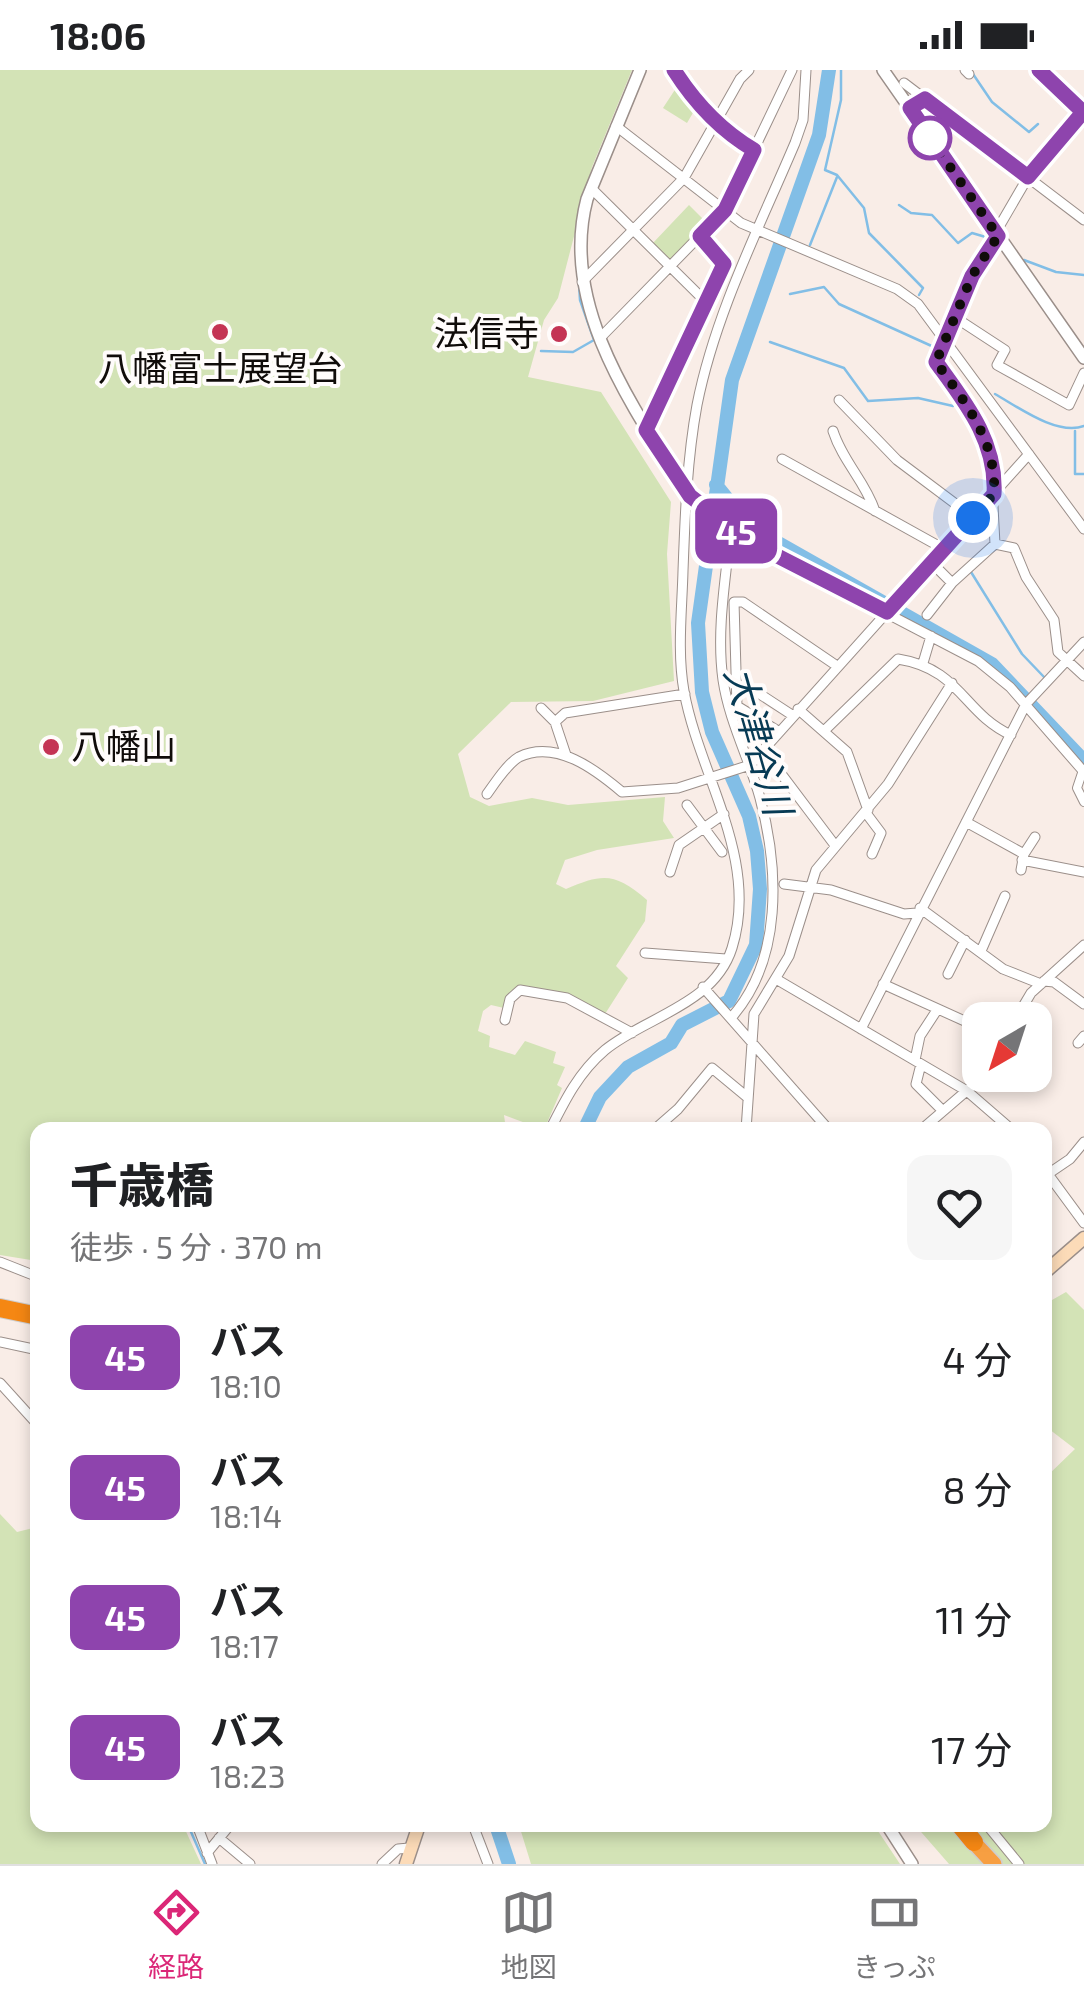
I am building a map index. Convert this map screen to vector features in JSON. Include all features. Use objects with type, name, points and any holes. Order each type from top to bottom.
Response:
[{"type":"highway","points":[[0,1308],[30,1314]]},
{"type":"highway","points":[[966,1832],[994,1864]]},
{"type":"main road","points":[[1052,1266],[1084,1238]]},
{"type":"main road","points":[[406,1864],[416,1832]]},
{"type":"street","points":[[640,70],[581,221],[582,282],[602,336],[646,430],[688,494],[748,541],[890,609],[998,676],[1028,702],[1084,770],[1077,788],[1084,802]]},
{"type":"street","points":[[674,70],[691,97],[754,150]]},
{"type":"street","points":[[582,282],[684,178],[717,122],[736,74],[749,70]]},
{"type":"street","points":[[602,336],[725,210],[792,70]]},
{"type":"street","points":[[554,1122],[580,1076],[602,1052],[670,1014],[702,987],[726,959],[735,934],[737,877],[724,814],[685,694],[680,650],[688,494],[705,373],[802,120],[806,70]]},
{"type":"street","points":[[883,70],[1084,358]]},
{"type":"street","points":[[926,615],[952,583],[994,544],[990,450],[982,430],[936,362],[972,276],[1028,177],[1084,112],[1039,70]]},
{"type":"street","points":[[904,83],[1084,220]]},
{"type":"street","points":[[910,108],[925,99]]},
{"type":"street","points":[[616,126],[758,232],[897,290],[928,314],[948,335],[1084,529]]},
{"type":"street","points":[[591,188],[706,302]]},
{"type":"street","points":[[646,430],[724,264],[700,236]]},
{"type":"street","points":[[956,318],[1005,350],[997,365],[1069,405],[1084,374]]},
{"type":"street","points":[[839,400],[897,460],[973,518]]},
{"type":"street","points":[[833,432],[848,465],[867,486],[874,511]]},
{"type":"street","points":[[486,794],[516,758],[566,755],[595,769],[622,792],[678,788],[749,766],[1029,454]]},
{"type":"street","points":[[782,459],[944,550]]},
{"type":"street","points":[[730,526],[720,647],[734,724],[768,841],[771,917],[758,976],[730,1016]]},
{"type":"street","points":[[994,544],[1019,553],[1026,577],[1054,620],[1058,652],[1084,676]]},
{"type":"street","points":[[932,563],[952,583]]},
{"type":"street","points":[[778,731],[737,706],[734,602],[743,602],[837,666]]},
{"type":"street","points":[[923,663],[931,636]]},
{"type":"street","points":[[860,1028],[1028,702],[1084,642]]},
{"type":"street","points":[[825,730],[898,659],[923,663],[1011,735]]},
{"type":"street","points":[[746,1122],[750,1039],[759,1002],[789,956],[808,891],[834,844],[867,811],[952,683]]},
{"type":"street","points":[[750,688],[825,730],[847,752],[867,811],[880,833],[872,854]]},
{"type":"street","points":[[556,722],[565,713],[685,694]]},
{"type":"street","points":[[541,708],[556,722],[566,755]]},
{"type":"street","points":[[758,752],[773,763],[834,844]]},
{"type":"street","points":[[687,805],[722,852]]},
{"type":"street","points":[[670,872],[679,846],[724,814]]},
{"type":"street","points":[[966,822],[1022,861],[1084,872]]},
{"type":"street","points":[[1022,861],[1035,837]]},
{"type":"street","points":[[784,884],[808,891],[831,890],[904,914],[918,910],[1021,978],[1054,982],[1084,1004]]},
{"type":"street","points":[[980,951],[1005,896]]},
{"type":"street","points":[[948,974],[965,940]]},
{"type":"street","points":[[1028,1002],[1043,982],[1084,945]]},
{"type":"street","points":[[645,953],[726,959]]},
{"type":"street","points":[[776,979],[962,1088]]},
{"type":"street","points":[[883,984],[962,1020]]},
{"type":"street","points":[[702,987],[822,1122]]},
{"type":"street","points":[[505,1020],[510,999],[520,990],[567,998],[632,1033]]},
{"type":"street","points":[[937,1010],[920,1036],[916,1084],[941,1109]]},
{"type":"street","points":[[663,1122],[712,1068],[747,1097]]},
{"type":"street","points":[[929,1120],[966,1092]]},
{"type":"street","points":[[968,1092],[1003,1122]]},
{"type":"street","points":[[1052,1169],[1084,1142]]},
{"type":"street","points":[[1052,1182],[1084,1224]]},
{"type":"street","points":[[0,1262],[30,1274]]},
{"type":"street","points":[[0,1342],[30,1348]]},
{"type":"street","points":[[0,1384],[30,1416]]},
{"type":"street","points":[[199,1832],[212,1864]]},
{"type":"street","points":[[207,1853],[224,1832]]},
{"type":"street","points":[[477,1832],[488,1864]]},
{"type":"street","points":[[891,1832],[912,1864]]},
{"type":"street","points":[[993,1832],[1019,1864]]},
{"type":"street","points":[[219,1838],[250,1864]]},
{"type":"street","points":[[382,1864],[398,1849],[409,1848]]},
{"type":"green space","points":[[0,70],[632,70],[592,167],[558,298],[544,320],[528,377],[601,392],[671,502],[667,554],[674,681],[593,701],[511,702],[458,754],[470,797],[489,806],[532,798],[568,805],[665,797],[663,821],[674,838],[597,850],[565,860],[556,884],[566,889],[609,878],[647,900],[645,921],[616,966],[628,978],[605,1014],[519,988],[504,1008],[491,1005],[483,1011],[478,1031],[490,1036],[489,1047],[515,1055],[525,1041],[556,1052],[553,1063],[565,1067],[557,1085],[562,1088],[547,1122],[523,1122],[504,1115],[505,1122],[30,1122],[30,1260],[0,1255]]},
{"type":"green space","points":[[680,82],[697,106],[687,123],[663,108]]},
{"type":"green space","points":[[689,205],[707,223],[669,261],[652,244]]},
{"type":"green space","points":[[1066,1292],[1084,1310],[1084,1864],[949,1864],[921,1832],[1052,1832],[1052,1471],[1075,1449],[1052,1431],[1052,1300]]},
{"type":"green space","points":[[0,1514],[17,1532],[30,1529],[30,1832],[186,1832],[201,1864],[0,1864]]},
{"type":"green space","points":[[521,1832],[879,1832],[900,1864],[531,1864]]},
{"type":"waterway","name":"大津谷川","points":[[588,1122],[600,1097],[628,1067],[671,1043],[682,1025],[729,1001],[756,945],[760,889],[757,851],[749,816],[712,732],[702,692],[698,623],[732,380],[819,135],[829,70]]},
{"type":"waterway","points":[[841,70],[841,100],[825,170],[837,175],[864,208],[869,233],[923,288],[919,295]]},
{"type":"waterway","points":[[973,74],[992,102],[1029,132],[1038,124]]},
{"type":"waterway","points":[[810,245],[837,177]]},
{"type":"waterway","points":[[899,205],[911,213],[932,215],[958,243],[972,233],[989,238]]},
{"type":"waterway","points":[[541,351],[573,352],[594,340],[580,300],[576,236]]},
{"type":"waterway","points":[[1024,260],[1056,272],[1084,275]]},
{"type":"waterway","points":[[790,294],[824,287],[839,304],[936,348]]},
{"type":"waterway","points":[[770,342],[844,368],[868,401],[918,398],[953,406]]},
{"type":"waterway","points":[[995,394],[1050,424],[1084,426]]},
{"type":"waterway","points":[[1075,431],[1075,474],[1084,474]]},
{"type":"waterway","points":[[716,485],[750,527],[992,664],[1084,761]]},
{"type":"waterway","points":[[971,572],[1022,654],[1044,677]]},
{"type":"waterway","points":[[191,1832],[205,1864]]},
{"type":"waterway","name":"大津谷川","points":[[498,1832],[509,1864]]},
{"type":"bus line","name":"45","points":[[674,70],[691,97],[734,138],[754,150],[725,210],[700,236],[724,264],[646,430],[690,496],[748,541],[887,612],[994,494],[995,484],[990,450],[982,430],[936,362],[972,276],[998,236],[910,108],[925,99],[1028,177],[1083,112],[1039,70]]},
{"type":"place","name":"八幡富士展望台","points":[[220,332]]},
{"type":"place","name":"法信寺","points":[[559,334]]},
{"type":"place","name":"八幡山","points":[[51,747]]},
{"type":"route","points":[[930,138],[998,236],[972,276],[936,362],[972,413],[990,450],[994,494],[973,518]]}]
